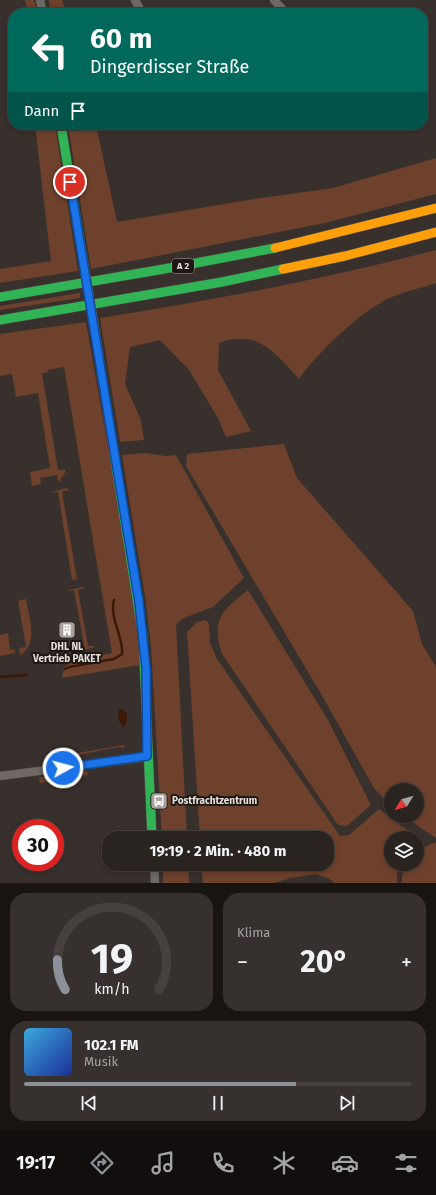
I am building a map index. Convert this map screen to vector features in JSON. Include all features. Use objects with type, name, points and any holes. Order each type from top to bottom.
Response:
[{"type":"main road","points":[[62,130],[143,637],[147,756],[152,831]]},
{"type":"main road","name":"A 2","points":[[0,297],[272,249],[436,208]]},
{"type":"main road","name":"A 2","points":[[0,320],[222,282],[345,256],[436,232]]},
{"type":"street","points":[[274,0],[281,8]]},
{"type":"street","points":[[0,776],[147,756]]},
{"type":"street","points":[[155,871],[156,883]]},
{"type":"shaded area","points":[[25,0],[34,0],[36,8],[27,8]]},
{"type":"shaded area","points":[[49,0],[62,0],[64,8],[50,8]]},
{"type":"shaded area","points":[[36,130],[56,130],[78,271],[0,283],[0,269],[51,261]]},
{"type":"shaded area","points":[[69,130],[97,130],[117,222],[254,199],[333,188],[436,158],[436,194],[325,223],[91,269]]},
{"type":"shaded area","points":[[436,250],[436,283],[392,297],[368,311],[341,333],[317,357],[299,379],[273,352],[255,341],[232,339],[219,343],[218,370],[251,431],[226,437],[218,418],[189,370],[160,340],[130,347],[125,384],[141,420],[144,440],[120,442],[100,318],[269,288],[394,261]]},
{"type":"shaded area","points":[[80,293],[80,298],[0,310],[0,306]]},
{"type":"shaded area","points":[[86,322],[134,598],[140,665],[62,678],[64,668],[72,661],[112,653],[64,367],[48,370],[49,372],[42,373],[58,470],[65,470],[65,473],[60,481],[58,481],[57,475],[40,478],[41,484],[32,486],[30,472],[50,468],[38,393],[16,397],[12,374],[0,376],[0,334]]},
{"type":"shaded area","points":[[284,444],[297,478],[413,611],[422,644],[436,667],[436,838],[414,823],[424,823],[424,783],[384,783],[384,799],[374,788],[324,699],[186,466],[187,454]]},
{"type":"shaded area","points":[[145,453],[166,456],[176,455],[244,578],[213,607],[184,618],[176,624],[187,831],[162,831],[151,647],[146,603],[122,455]]},
{"type":"shaded area","points":[[67,488],[69,490],[62,492],[77,579],[72,580],[58,492],[51,492]]},
{"type":"shaded area","points":[[83,587],[85,588],[78,590],[88,646],[95,647],[85,650],[74,590],[67,591]]},
{"type":"shaded area","points":[[248,590],[328,720],[371,805],[347,826],[338,825],[222,654],[219,642],[218,624],[221,617],[231,604]]},
{"type":"shaded area","points":[[26,599],[31,637],[26,650],[20,655],[19,648],[26,647],[18,601]]},
{"type":"shaded area","points":[[206,620],[209,624],[210,643],[217,659],[340,836],[349,835],[379,809],[384,813],[384,823],[398,823],[408,831],[384,831],[384,871],[398,871],[397,883],[334,883],[330,879],[316,874],[290,878],[274,883],[203,883],[202,871],[334,871],[334,831],[200,831],[187,632],[197,622]]},
{"type":"shaded area","points":[[8,633],[10,650],[15,649],[15,653],[0,656],[0,635]]},
{"type":"shaded area","points":[[119,709],[123,709],[127,713],[127,722],[123,727],[118,719]]},
{"type":"shaded area","points":[[124,745],[125,748],[118,747],[78,755],[77,753]]},
{"type":"shaded area","points":[[87,771],[88,775],[40,783],[39,777],[55,777]]},
{"type":"shaded area","points":[[436,842],[436,883],[402,883],[404,871],[424,871],[424,847]]},
{"type":"shaded area","points":[[163,871],[188,871],[189,883],[163,883]]},
{"type":"waterway","points":[[65,669],[114,659],[122,654],[121,641],[113,614],[114,600]]},
{"type":"waterway","points":[[0,677],[27,675]]},
{"type":"traffic: fast","points":[[62,130],[82,254]]},
{"type":"traffic: fast","points":[[0,297],[164,269],[275,248]]},
{"type":"traffic: fast","points":[[0,320],[222,282],[283,269]]},
{"type":"traffic: fast","points":[[114,454],[143,637],[152,831]]},
{"type":"traffic: slow","points":[[275,248],[436,208]]},
{"type":"traffic: slow","points":[[283,269],[345,256],[436,232]]},
{"type":"traffic: slow","points":[[82,254],[95,332]]},
{"type":"traffic: jam","points":[[95,332],[114,454]]},
{"type":"place","name":"DHL NL Vertrieb PAKET","points":[[67,630]]},
{"type":"place","name":"Postfrachtzentrum","points":[[159,801]]},
{"type":"route","points":[[63,768],[147,756],[146,668],[139,602],[70,182]]}]
